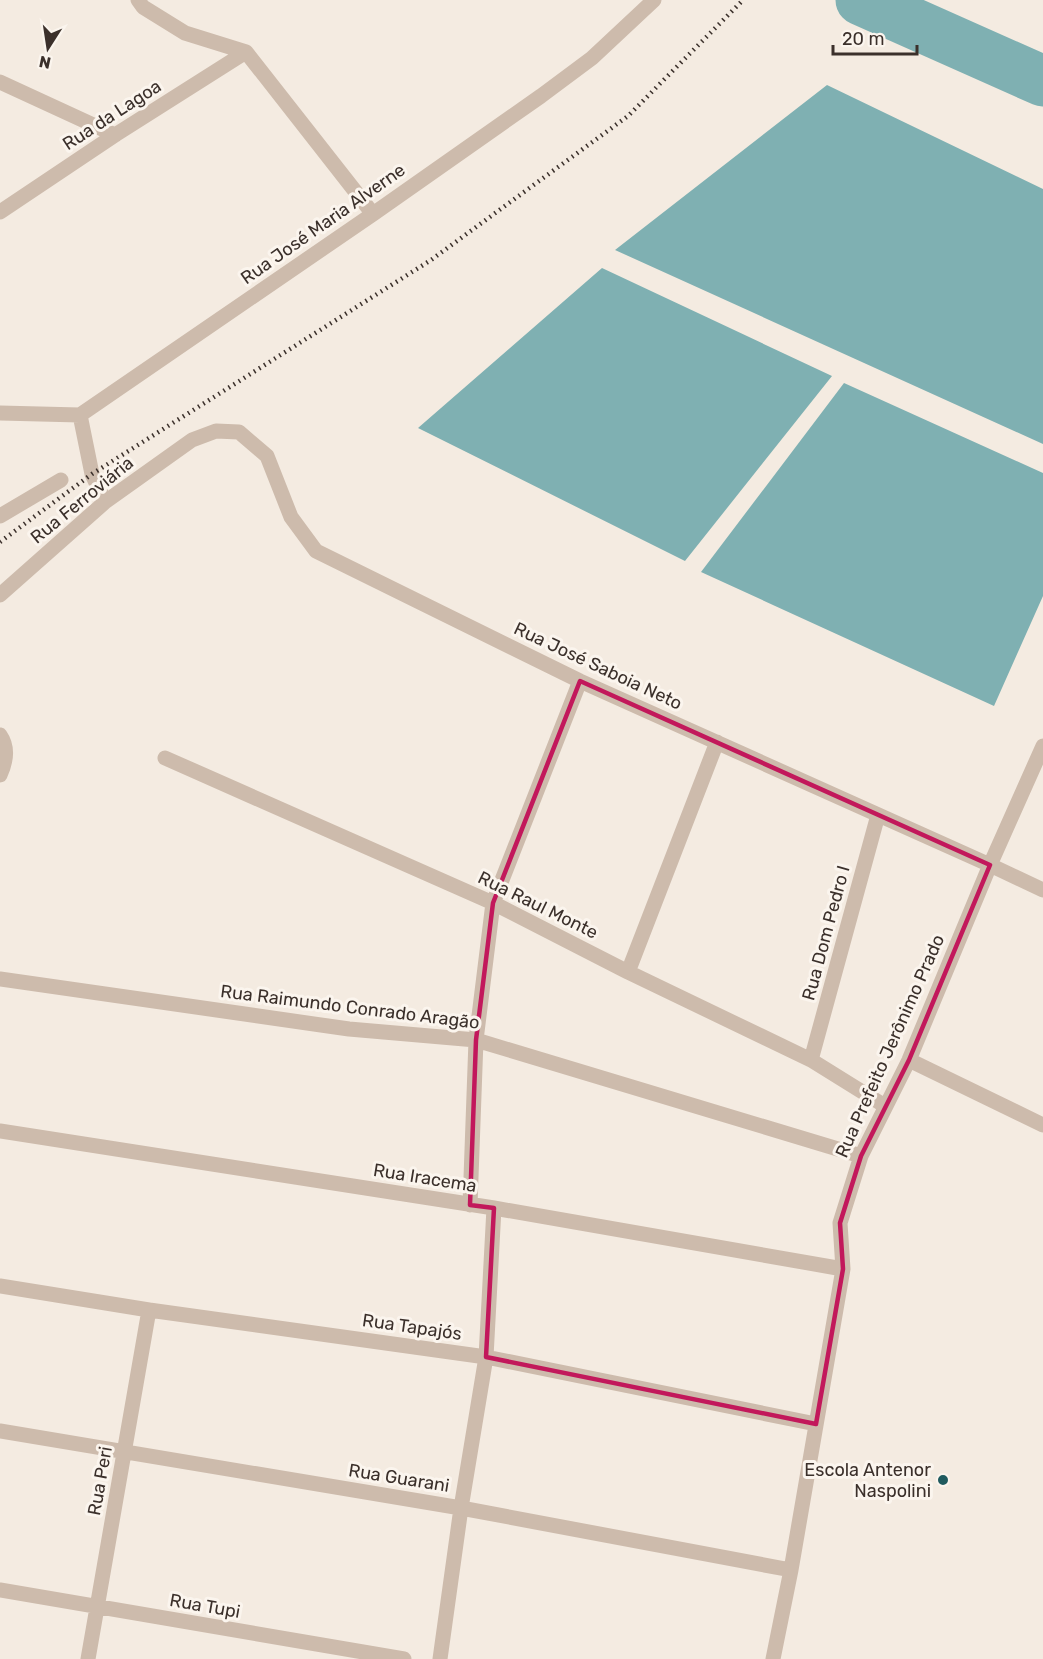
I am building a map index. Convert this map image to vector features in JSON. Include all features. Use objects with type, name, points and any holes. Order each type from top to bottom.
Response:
[{"type":"street","points":[[138,0],[143,8],[185,33],[246,52],[373,214]]},
{"type":"street","name":"Rua José Maria Alverne","points":[[80,415],[373,214],[592,58],[654,0]]},
{"type":"street","name":"Rua da Lagoa","points":[[0,212],[115,135],[246,52]]},
{"type":"street","points":[[0,82],[115,135]]},
{"type":"street","points":[[0,413],[80,415],[92,474],[105,502]]},
{"type":"street","name":"Rua José Saboia Neto","points":[[192,440],[216,431],[239,432],[267,456],[291,517],[316,551],[580,681],[1043,891]]},
{"type":"street","name":"Rua Ferroviária","points":[[0,595],[105,502],[192,440]]},
{"type":"street","points":[[0,516],[61,480]]},
{"type":"street","points":[[470,1205],[476,1041],[493,903],[580,681]]},
{"type":"street","points":[[0,735],[4,741],[6,761],[0,775]]},
{"type":"street","points":[[628,972],[717,742]]},
{"type":"street","name":"Rua Prefeito Jerônimo Prado","points":[[773,1659],[791,1570],[843,1269],[840,1223],[861,1156],[909,1060],[990,865],[1043,746]]},
{"type":"street","name":"Rua Raul Monte","points":[[165,758],[493,903],[628,972],[811,1060],[885,1106]]},
{"type":"street","name":"Rua Dom Pedro I","points":[[811,1060],[878,815]]},
{"type":"street","name":"Rua Raimundo Conrado Aragão","points":[[0,979],[349,1029],[476,1041],[861,1156]]},
{"type":"street","points":[[909,1060],[1043,1125]]},
{"type":"street","name":"Rua Iracema","points":[[0,1131],[494,1208],[843,1269]]},
{"type":"street","points":[[440,1659],[461,1508],[486,1357],[494,1208]]},
{"type":"street","name":"Rua Tapajós","points":[[0,1286],[148,1310],[486,1357],[816,1424]]},
{"type":"street","name":"Rua Peri","points":[[88,1659],[148,1310]]},
{"type":"street","name":"Rua Guarani","points":[[0,1431],[461,1508],[791,1570]]},
{"type":"street","name":"Rua Tupi","points":[[0,1590],[404,1659]]},
{"type":"highlighted area","points":[[580,681],[990,865],[909,1060],[861,1156],[840,1223],[843,1269],[816,1424],[486,1357],[494,1208],[470,1205],[476,1040],[493,903]]},
{"type":"water","points":[[827,85],[1043,189],[1043,444],[615,250]]},
{"type":"water","points":[[602,268],[832,376],[685,561],[418,428]]},
{"type":"water","points":[[844,383],[1043,473],[1043,596],[994,706],[701,572]]},
{"type":"waterway","points":[[861,0],[1043,81]]},
{"type":"railway","points":[[0,542],[92,474],[431,260],[628,116],[743,0]]},
{"type":"place","name":"Escola Antenor Naspolini","points":[[943,1480]]}]
